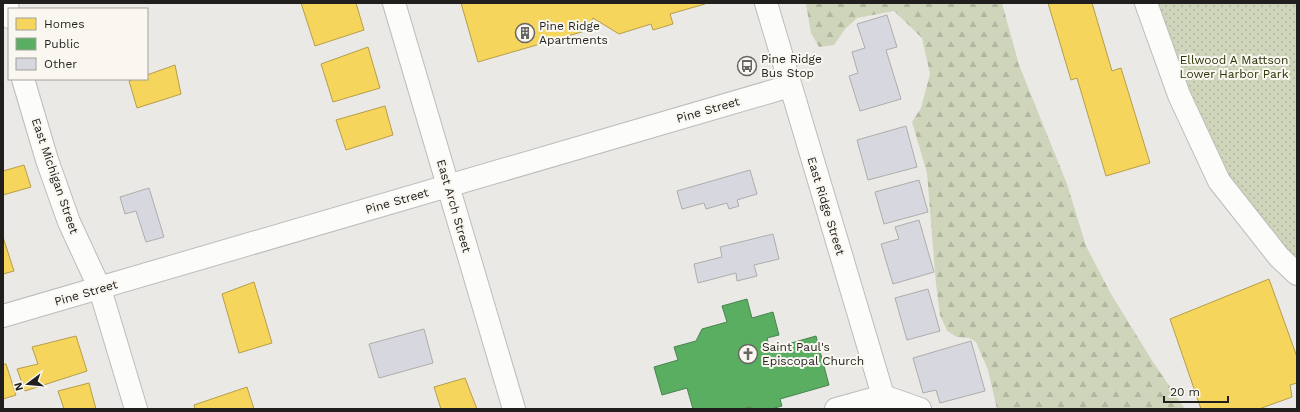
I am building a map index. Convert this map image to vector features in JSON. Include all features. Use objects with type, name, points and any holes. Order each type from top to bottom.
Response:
[{"type":"street","name":"East Arch Street","points":[[394,3],[514,409]]},
{"type":"street","name":"East Ridge Street","points":[[766,3],[885,402]]},
{"type":"street","points":[[1146,3],[1179,95],[1219,181],[1279,257],[1297,274]]},
{"type":"street","name":"East Michigan Street","points":[[23,80],[47,160],[68,222],[100,289],[136,409]]},
{"type":"street","name":"Pine Street","points":[[3,316],[100,289],[790,86]]},
{"type":"street","points":[[836,409],[885,402],[920,409]]},
{"type":"green space","points":[[806,3],[1002,3],[1019,65],[1067,184],[1086,246],[1111,294],[1153,362],[1185,409],[997,409],[988,370],[976,342],[969,338],[957,337],[947,331],[940,315],[927,173],[912,122],[921,108],[930,74],[922,38],[894,11],[857,18],[845,29],[834,45],[819,47],[811,33]]},
{"type":"green space","name":"Ellwood A Mattson Lower Harbor Park","points":[[1146,3],[1297,3],[1297,274],[1219,181]]},
{"type":"building: Homes","points":[[301,3],[356,3],[364,30],[315,46]]},
{"type":"building: Homes","name":"Pine Ridge Apartments","points":[[461,3],[705,4],[670,14],[673,24],[653,30],[651,24],[619,34],[593,18],[585,31],[478,62]]},
{"type":"building: Homes","points":[[1048,3],[1092,3],[1112,71],[1121,68],[1150,163],[1106,176],[1077,78],[1071,80]]},
{"type":"building: Homes","points":[[368,47],[380,88],[333,102],[321,64]]},
{"type":"building: Homes","points":[[175,65],[181,94],[137,108],[129,81],[148,80],[148,75]]},
{"type":"building: Homes","points":[[385,106],[393,135],[346,150],[336,120]]},
{"type":"building: Homes","points":[[24,165],[31,187],[3,195],[3,171]]},
{"type":"building: Homes","points":[[3,237],[14,271],[3,274]]},
{"type":"building: Homes","points":[[1269,279],[1297,357],[1297,383],[1290,385],[1292,397],[1259,409],[1201,409],[1170,319]]},
{"type":"building: Homes","points":[[254,282],[272,343],[239,353],[222,294]]},
{"type":"building: Homes","points":[[76,336],[87,371],[25,391],[17,369],[38,364],[32,347]]},
{"type":"building: Homes","points":[[3,364],[6,364],[16,395],[3,399]]},
{"type":"building: Homes","points":[[465,378],[477,409],[441,409],[434,387]]},
{"type":"building: Homes","points":[[89,383],[96,409],[64,409],[58,391]]},
{"type":"building: Homes","points":[[247,387],[254,409],[195,409],[194,405]]},
{"type":"building: Public","name":"Saint Paul's Episcopal Church","points":[[747,299],[752,318],[773,312],[779,335],[767,338],[770,349],[816,336],[829,385],[780,399],[782,406],[771,409],[752,409],[751,407],[743,409],[693,409],[687,388],[662,395],[654,367],[678,360],[674,347],[696,341],[702,329],[727,322],[722,306]]},
{"type":"building: Other","points":[[887,15],[897,47],[886,50],[901,99],[860,111],[849,76],[858,73],[852,52],[865,48],[857,24]]},
{"type":"building: Other","points":[[906,126],[917,167],[868,180],[857,140]]},
{"type":"building: Other","points":[[750,170],[757,194],[737,200],[739,206],[729,209],[727,203],[706,209],[704,203],[682,209],[677,191]]},
{"type":"building: Other","points":[[919,180],[928,212],[884,224],[875,192]]},
{"type":"building: Other","points":[[149,188],[164,237],[146,242],[136,211],[125,214],[120,197]]},
{"type":"building: Other","points":[[919,220],[934,272],[893,284],[881,244],[899,239],[895,227]]},
{"type":"building: Other","points":[[773,234],[779,259],[754,265],[757,276],[737,281],[736,273],[698,283],[694,264],[722,257],[720,247]]},
{"type":"building: Other","points":[[928,289],[940,331],[907,340],[895,298]]},
{"type":"building: Other","points":[[424,329],[433,363],[379,378],[369,344]]},
{"type":"building: Other","points":[[971,341],[985,391],[940,403],[936,390],[923,393],[913,358]]},
{"type":"place","name":"Pine Ridge Apartments","points":[[525,33]]},
{"type":"place","name":"Pine Ridge Bus Stop","points":[[747,66]]},
{"type":"place","name":"Saint Paul's Episcopal Church","points":[[748,354]]}]
